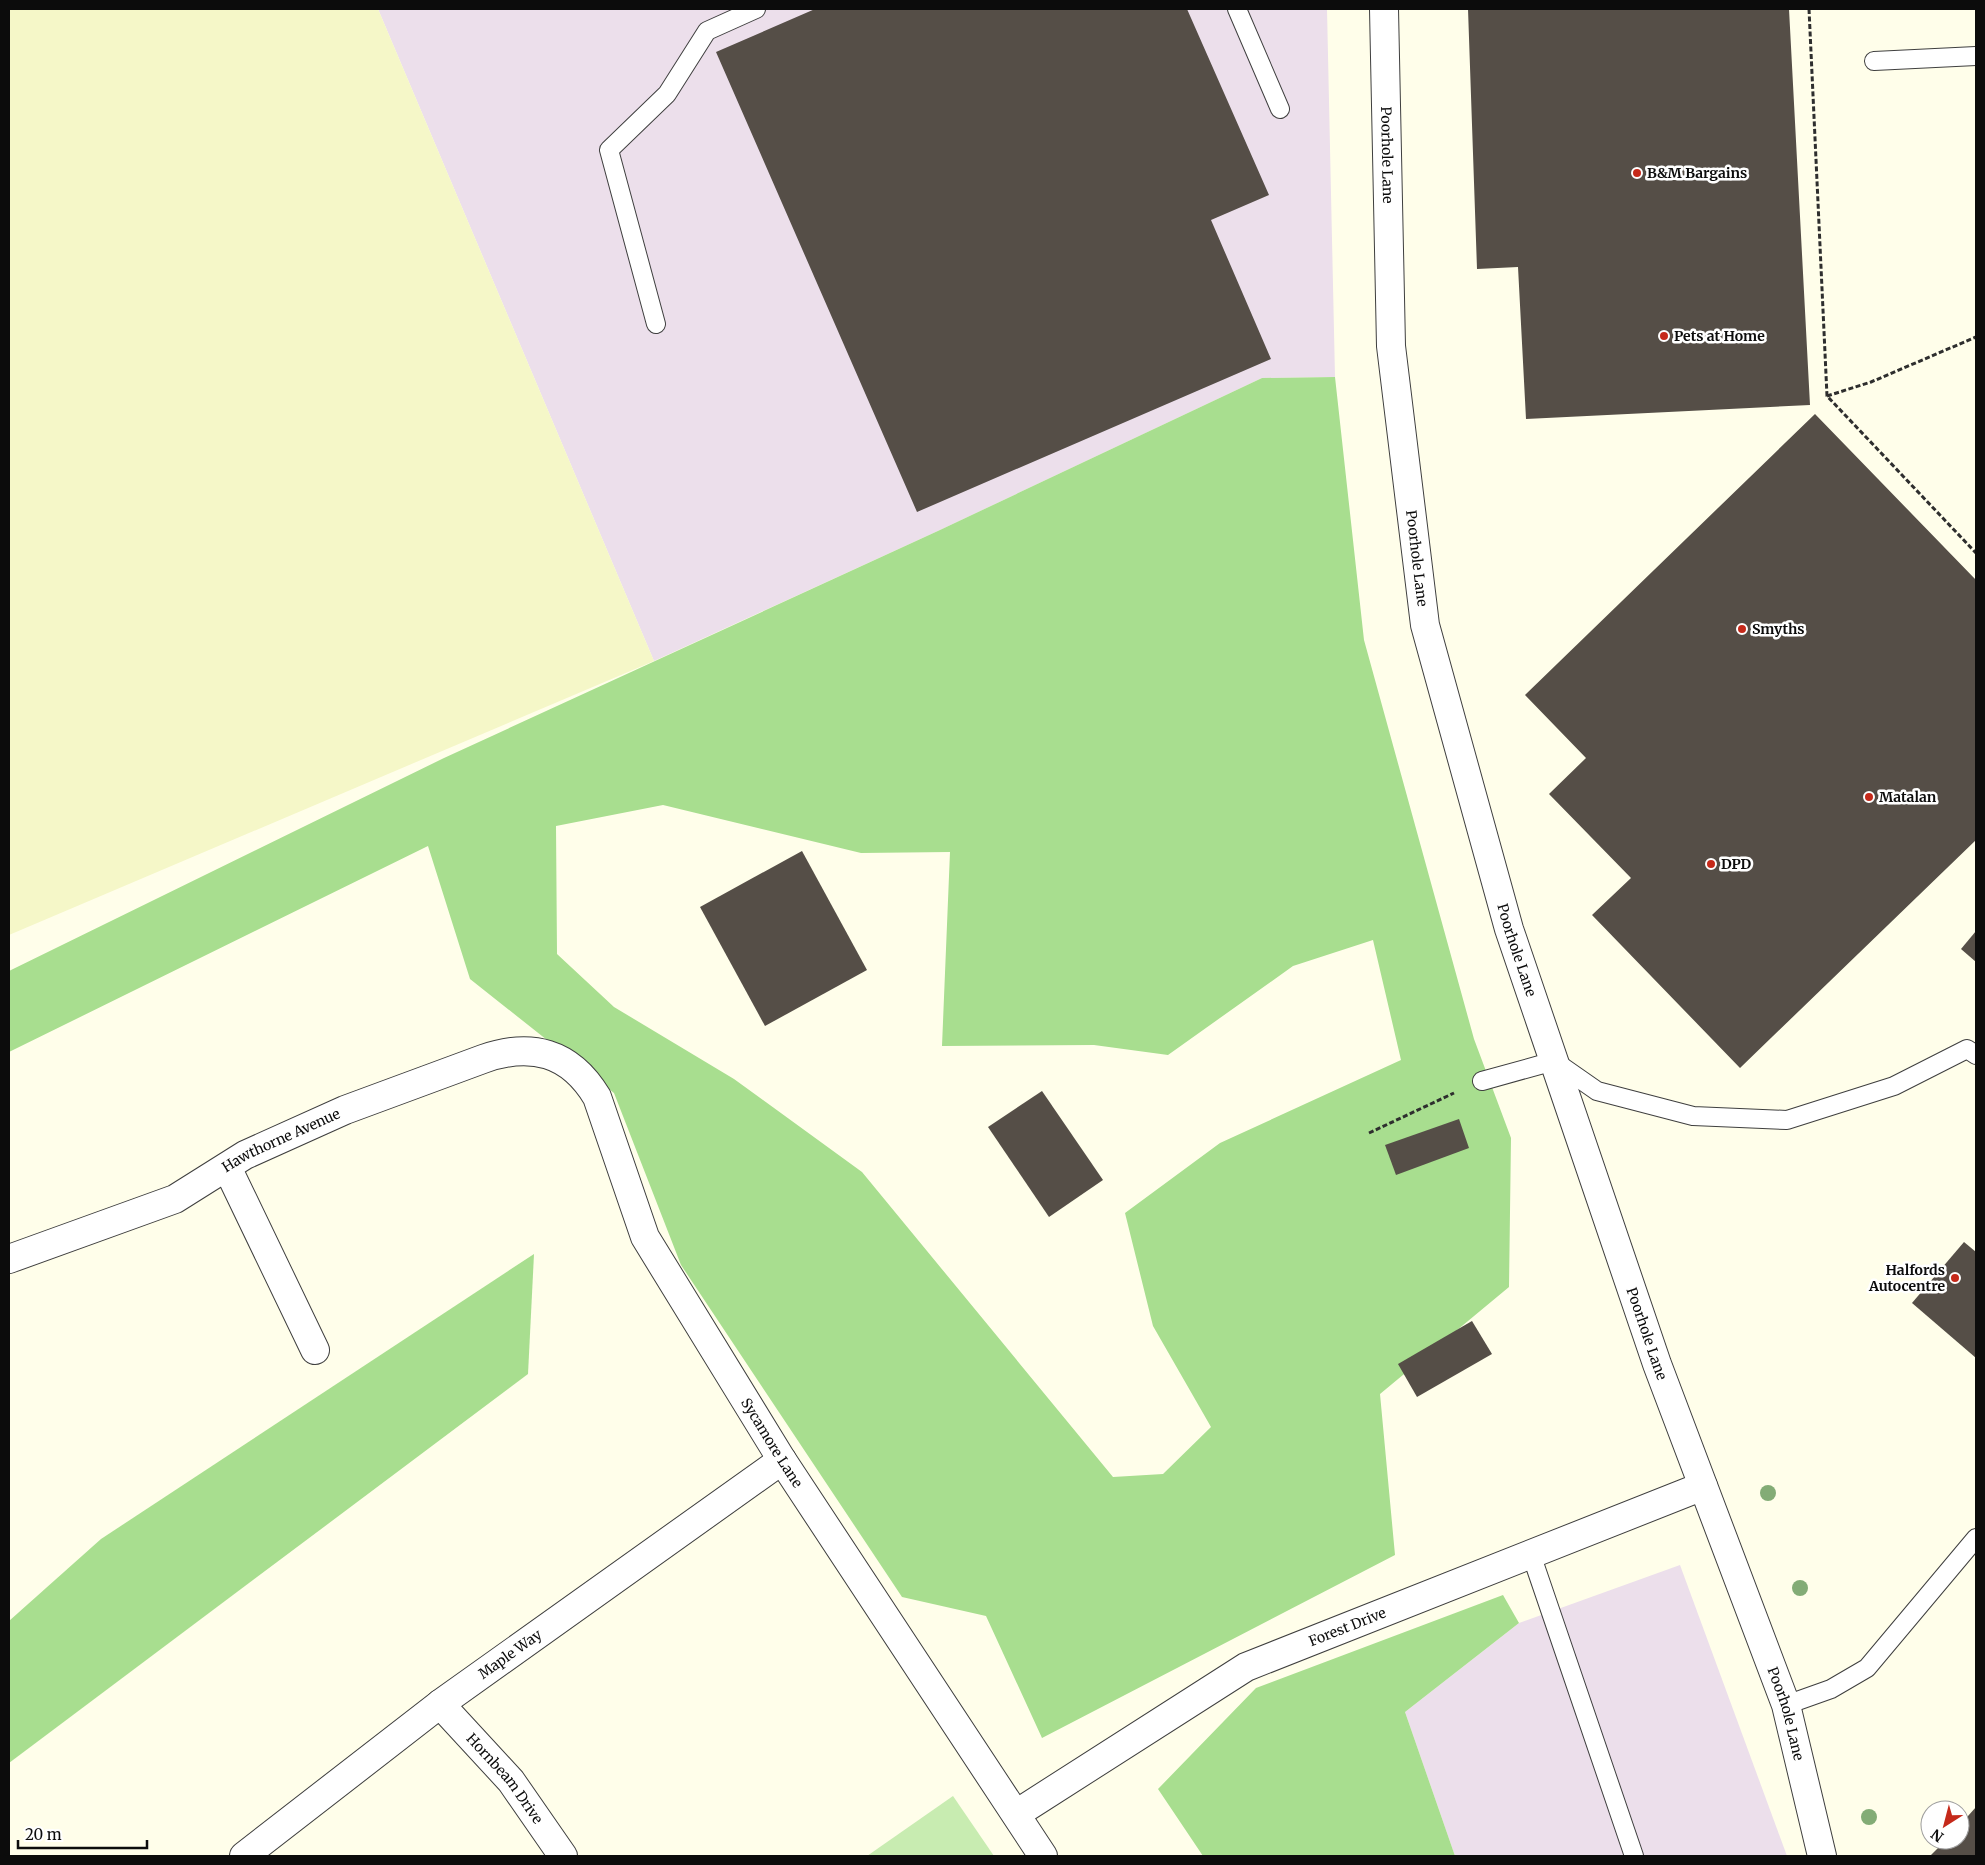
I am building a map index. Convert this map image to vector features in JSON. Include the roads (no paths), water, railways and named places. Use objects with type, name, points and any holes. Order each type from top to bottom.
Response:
[{"type":"street","name":"Poorhole Lane","points":[[1384,9],[1391,346],[1425,625],[1510,929],[1656,1364],[1786,1704],[1822,1856]]},
{"type":"street","name":"Hawthorne Avenue","points":[[9,1259],[175,1199],[245,1155],[345,1110],[502,1052],[521,1050],[540,1052],[559,1058]]},
{"type":"street","name":"Sycamore Lane","points":[[559,1058],[588,1081],[597,1097],[645,1237],[782,1460],[1042,1856]]},
{"type":"street","points":[[227,1167],[315,1350]]},
{"type":"street","name":"Maple Way","points":[[244,1856],[440,1704],[782,1460]]},
{"type":"street","name":"Forest Drive","points":[[1016,1814],[1246,1667],[1703,1486]]},
{"type":"street","name":"Hornbeam Drive","points":[[440,1704],[511,1781],[562,1856]]},
{"type":"lane","points":[[656,324],[609,150],[667,94],[707,31],[756,9]]},
{"type":"lane","points":[[1237,9],[1280,110]]},
{"type":"lane","points":[[1874,61],[1976,56]]},
{"type":"lane","points":[[1482,1081],[1554,1062],[1597,1091],[1694,1116],[1787,1120],[1894,1086],[1967,1049],[1976,1055]]},
{"type":"lane","points":[[1786,1704],[1831,1689],[1867,1668],[1976,1538]]},
{"type":"lane","points":[[1531,1554],[1634,1856]]},
{"type":"place","name":"B&M Bargains","points":[[1637,173]]},
{"type":"place","name":"Pets at Home","points":[[1664,336]]},
{"type":"place","name":"Smyths","points":[[1742,629]]},
{"type":"place","name":"Matalan","points":[[1869,797]]},
{"type":"place","name":"DPD","points":[[1711,864]]},
{"type":"place","name":"Halfords Autocentre","points":[[1955,1278]]}]
